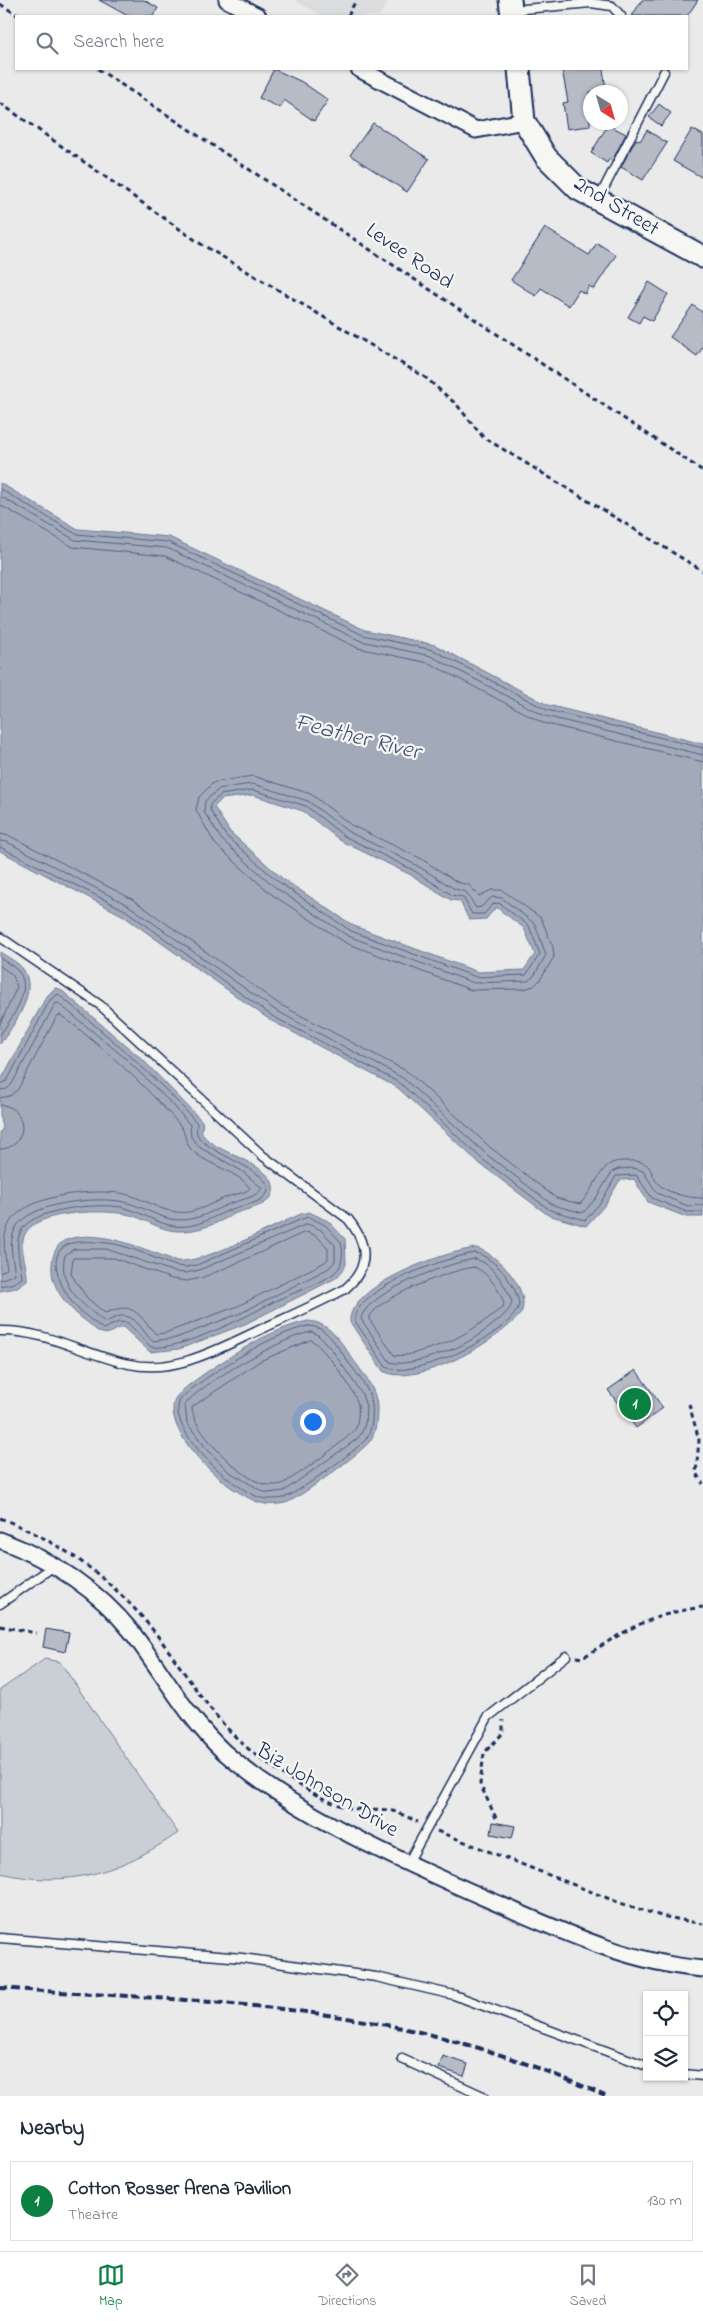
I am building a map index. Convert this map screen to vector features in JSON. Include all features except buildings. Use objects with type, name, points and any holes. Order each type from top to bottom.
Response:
[{"type":"main road","points":[[519,70],[524,121]]},
{"type":"main road","name":"2nd Street","points":[[524,121],[546,157],[578,189],[703,257]]},
{"type":"street","points":[[227,0],[256,15]]},
{"type":"street","points":[[361,70],[476,130],[524,121]]},
{"type":"street","name":"Biz Johnson Drive","points":[[0,1540],[54,1566],[91,1592],[113,1611],[189,1712],[224,1751],[248,1771],[299,1805],[408,1863],[597,1944],[654,1962],[703,1969]]},
{"type":"lane","points":[[511,9],[591,3],[612,6],[620,15]]},
{"type":"lane","points":[[598,200],[664,72]]},
{"type":"lane","points":[[0,937],[100,1005],[263,1156],[348,1219],[358,1230],[365,1258],[355,1281],[345,1289],[217,1349],[191,1360],[168,1365],[150,1367],[129,1364],[30,1333],[0,1331]]},
{"type":"lane","points":[[0,1603],[54,1566]]},
{"type":"lane","points":[[408,1863],[426,1826],[488,1717],[566,1656]]},
{"type":"lane","points":[[0,1938],[242,1958],[376,1977],[454,1995],[643,2065]]},
{"type":"lane","points":[[402,2059],[483,2096]]},
{"type":"lane","points":[[688,2074],[703,2076]]},
{"type":"path","points":[[348,15],[356,0]]},
{"type":"path","points":[[0,4],[17,15]]},
{"type":"path","name":"Levee Road","points":[[100,70],[703,472]]},
{"type":"path","points":[[0,103],[201,244],[426,378],[457,405],[483,437],[703,571]]},
{"type":"path","points":[[689,1404],[698,1440],[696,1473],[703,1484]]},
{"type":"path","points":[[0,1518],[46,1538],[75,1555],[127,1599],[164,1644],[222,1724],[269,1764],[326,1800],[342,1807],[386,1810],[620,1903],[661,1916],[703,1924]]},
{"type":"path","points":[[566,1656],[582,1658],[629,1628],[662,1614],[703,1607]]},
{"type":"path","points":[[0,1626],[36,1633]]},
{"type":"path","points":[[496,1818],[480,1784],[484,1753],[503,1733]]},
{"type":"shaded area","points":[[294,0],[389,0],[380,15],[321,15]]},
{"type":"shaded area","points":[[45,1659],[60,1662],[178,1833],[157,1847],[115,1867],[94,1874],[72,1878],[49,1879],[0,1873],[0,1690]]},
{"type":"water","name":"Feather River","points":[[0,483],[78,529],[169,537],[365,630],[435,645],[548,705],[703,744],[703,1217],[686,1217],[648,1202],[634,1179],[620,1180],[605,1205],[586,1226],[548,1215],[479,1163],[398,1088],[270,1020],[122,915],[0,851]],"holes":[[[253,795],[303,811],[341,841],[411,875],[451,900],[460,901],[469,920],[486,919],[496,907],[524,928],[535,954],[524,970],[478,972],[354,926],[283,879],[230,832],[214,807],[222,799]]]},
{"type":"water","points":[[0,952],[21,966],[27,978],[28,988],[23,1008],[18,1018],[0,1044]]},
{"type":"water","points":[[55,988],[60,989],[144,1061],[202,1121],[203,1135],[219,1147],[262,1170],[269,1177],[273,1185],[273,1192],[270,1198],[260,1206],[234,1214],[207,1227],[185,1231],[158,1227],[142,1219],[120,1213],[75,1213],[45,1219],[26,1232],[22,1244],[27,1280],[16,1288],[0,1291],[0,1132],[3,1128],[0,1114],[0,1082],[46,997]]},
{"type":"water","points":[[309,1212],[328,1221],[345,1239],[346,1264],[336,1278],[245,1324],[179,1349],[150,1352],[123,1327],[110,1333],[100,1332],[71,1309],[59,1292],[52,1274],[54,1254],[58,1246],[66,1240],[93,1236],[108,1238],[177,1261],[189,1260],[220,1251]]},
{"type":"water","points":[[476,1248],[493,1257],[511,1274],[522,1294],[523,1304],[521,1313],[495,1336],[477,1348],[436,1368],[398,1375],[383,1371],[350,1322],[353,1309],[364,1296],[401,1273],[443,1256]]},
{"type":"water","points":[[308,1321],[321,1324],[336,1336],[367,1378],[376,1400],[377,1417],[375,1430],[365,1447],[306,1491],[286,1503],[262,1503],[232,1488],[212,1472],[191,1450],[176,1425],[173,1413],[174,1401],[187,1386],[242,1349],[273,1333]]},
{"type":"railway","points":[[0,1988],[235,2004],[329,2015],[376,2023],[435,2036],[493,2052],[605,2096]]},
{"type":"place","name":"Cotton Rosser Arena Pavilion","points":[[635,1404]]}]
